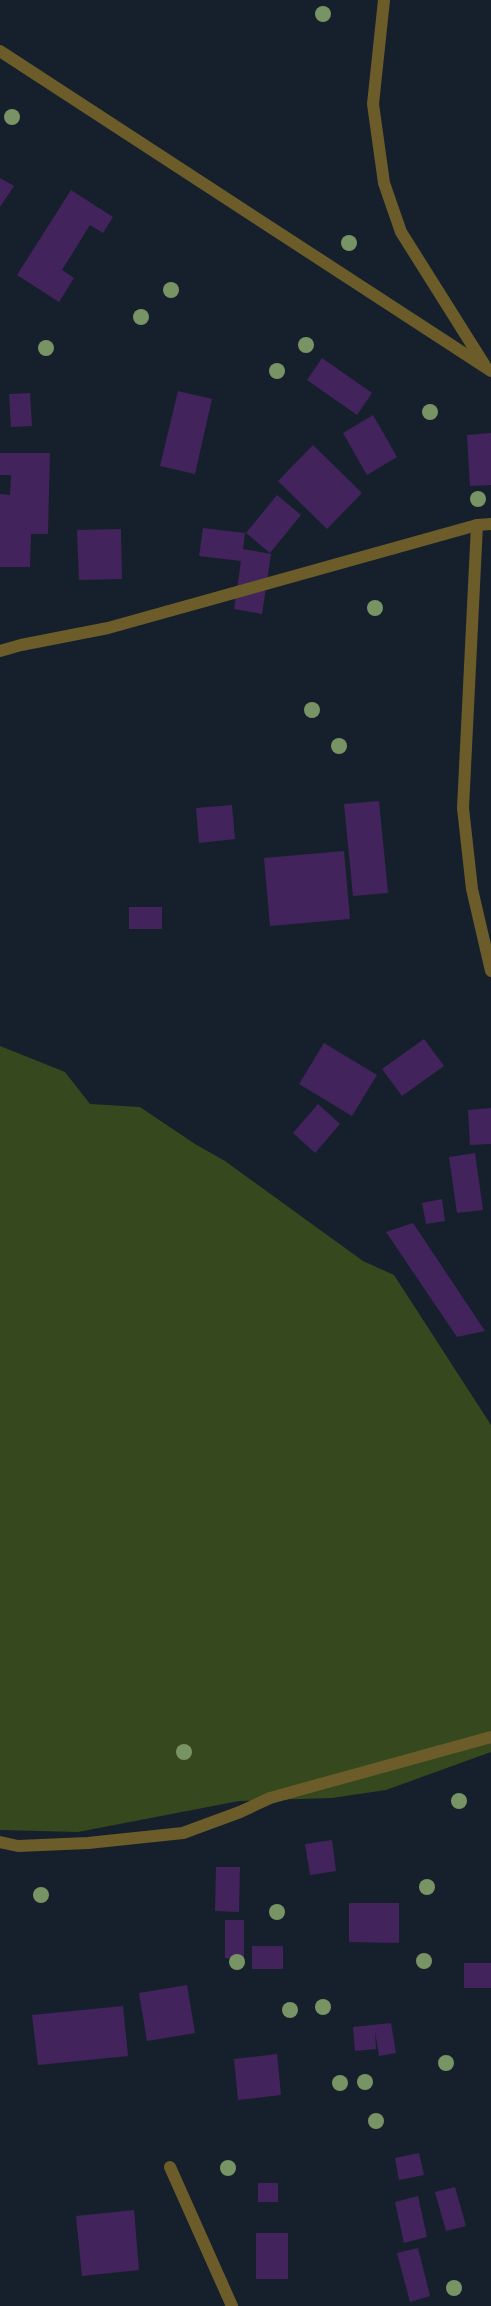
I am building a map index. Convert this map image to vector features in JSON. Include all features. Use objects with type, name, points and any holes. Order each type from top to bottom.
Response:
[{"type":"street","points":[[384,0],[373,104],[384,183],[401,232],[489,370]]},
{"type":"street","points":[[0,51],[489,370]]},
{"type":"street","points":[[0,651],[108,628],[477,526],[491,524]]},
{"type":"street","points":[[477,526],[463,808],[472,889],[491,971]]},
{"type":"street","points":[[0,1842],[18,1846],[78,1843],[183,1833],[240,1812],[270,1798],[491,1737]]},
{"type":"street","points":[[170,2167],[232,2306]]},
{"type":"green space","points":[[0,1046],[65,1072],[90,1104],[140,1107],[195,1144],[225,1161],[363,1261],[394,1275],[491,1425],[491,1752],[386,1790],[332,1798],[239,1801],[78,1832],[0,1830]]},
{"type":"building","points":[[0,178],[14,186],[0,207]]},
{"type":"building","points":[[71,190],[113,217],[103,233],[90,225],[62,270],[74,278],[59,302],[17,275]]},
{"type":"building","points":[[322,358],[372,393],[357,415],[307,380]]},
{"type":"building","points":[[178,391],[212,399],[195,474],[160,466]]},
{"type":"building","points":[[30,393],[32,426],[11,427],[9,394]]},
{"type":"building","points":[[373,415],[397,457],[367,475],[343,433]]},
{"type":"building","points":[[491,433],[491,485],[470,486],[467,435]]},
{"type":"building","points":[[313,445],[362,493],[327,529],[278,481]]},
{"type":"building","points":[[0,453],[50,453],[48,534],[31,534],[30,567],[0,567],[0,494],[10,495],[11,475],[0,475]]},
{"type":"building","points":[[277,495],[301,515],[270,553],[246,533]]},
{"type":"building","points":[[203,528],[245,533],[243,549],[271,554],[262,614],[234,609],[241,561],[199,556]]},
{"type":"building","points":[[121,529],[122,579],[79,580],[77,530]]},
{"type":"building","points":[[379,801],[388,893],[353,896],[344,804]]},
{"type":"building","points":[[232,805],[235,839],[199,843],[196,808]]},
{"type":"building","points":[[344,851],[350,919],[270,926],[264,858]]},
{"type":"building","points":[[129,907],[162,907],[162,929],[129,929]]},
{"type":"building","points":[[424,1039],[444,1066],[402,1096],[382,1069]]},
{"type":"building","points":[[324,1043],[377,1075],[352,1116],[299,1084]]},
{"type":"building","points":[[318,1104],[340,1124],[315,1153],[293,1133]]},
{"type":"building","points":[[491,1108],[491,1144],[470,1145],[468,1110]]},
{"type":"building","points":[[475,1153],[483,1210],[457,1213],[449,1157]]},
{"type":"building","points":[[442,1199],[445,1221],[426,1224],[422,1203]]},
{"type":"building","points":[[413,1223],[485,1331],[457,1337],[386,1232]]},
{"type":"building","points":[[332,1840],[336,1871],[310,1875],[305,1844]]},
{"type":"building","points":[[216,1867],[240,1867],[239,1912],[215,1911]]},
{"type":"building","points":[[349,1903],[399,1903],[399,1943],[349,1942]]},
{"type":"building","points":[[225,1920],[244,1920],[244,1959],[225,1958]]},
{"type":"building","points":[[252,1946],[283,1946],[283,1969],[252,1969]]},
{"type":"building","points":[[464,1963],[491,1963],[491,1988],[464,1988]]},
{"type":"building","points":[[187,1985],[195,2033],[147,2041],[139,1993]]},
{"type":"building","points":[[123,2006],[128,2056],[38,2065],[32,2015]]},
{"type":"building","points":[[391,2023],[396,2053],[379,2056],[375,2031],[376,2049],[355,2051],[353,2027]]},
{"type":"building","points":[[277,2054],[281,2095],[238,2100],[234,2059]]},
{"type":"building","points":[[419,2153],[424,2175],[399,2180],[395,2158]]},
{"type":"building","points":[[258,2183],[278,2183],[278,2202],[258,2202]]},
{"type":"building","points":[[455,2187],[466,2226],[446,2231],[435,2192]]},
{"type":"building","points":[[418,2196],[427,2237],[404,2243],[395,2202]]},
{"type":"building","points":[[134,2210],[139,2270],[82,2276],[76,2216]]},
{"type":"building","points":[[256,2233],[288,2233],[288,2279],[256,2279]]},
{"type":"building","points":[[418,2248],[430,2296],[410,2302],[397,2253]]}]
